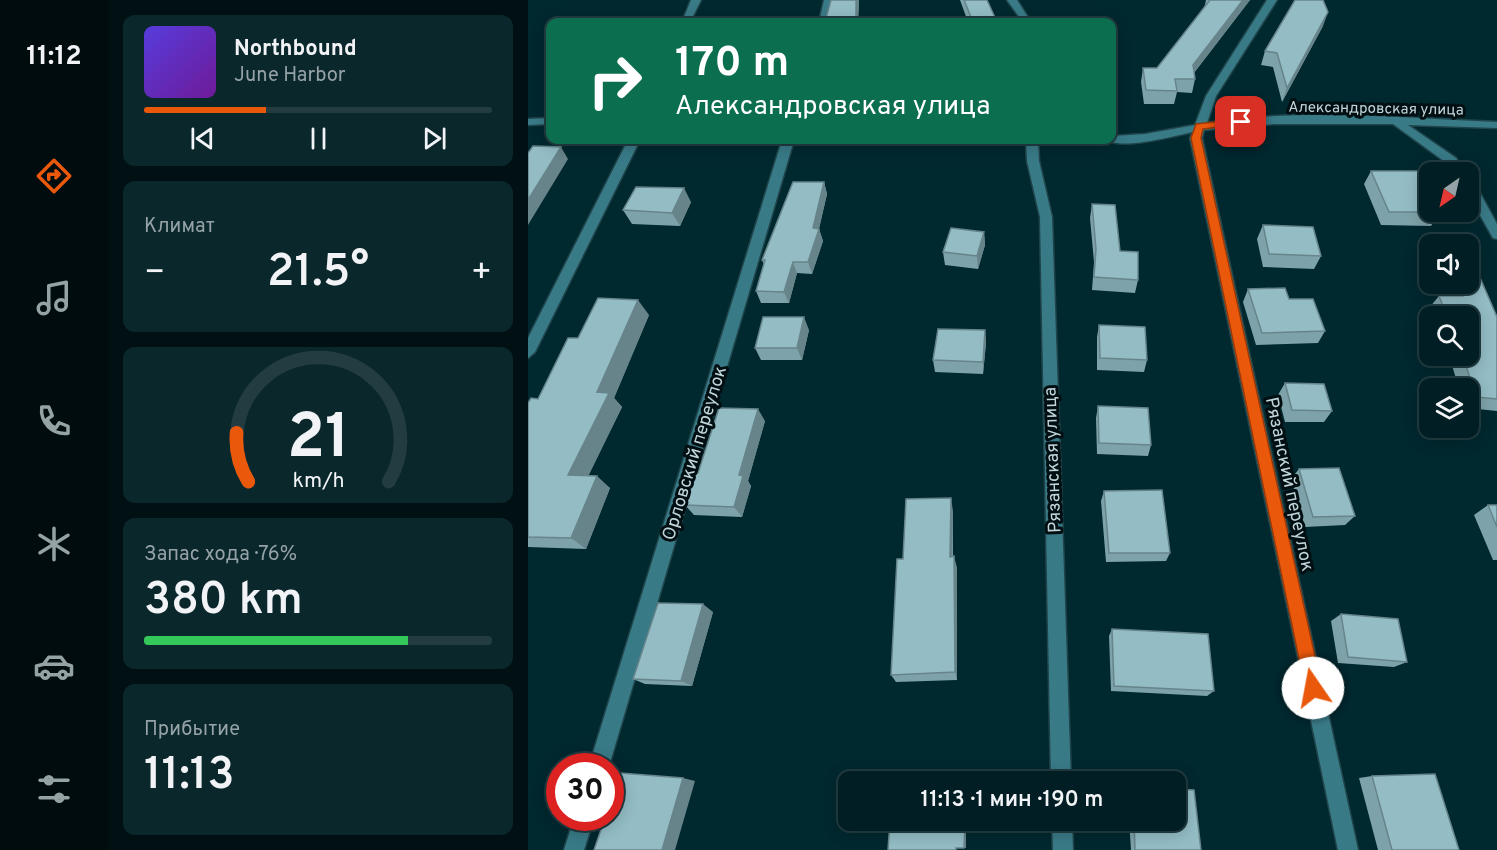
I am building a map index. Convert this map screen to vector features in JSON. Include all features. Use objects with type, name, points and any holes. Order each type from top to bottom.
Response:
[{"type":"street","points":[[688,18],[696,0]]},
{"type":"street","points":[[824,18],[829,0]]},
{"type":"street","points":[[1012,0],[1024,18]]},
{"type":"street","points":[[1199,127],[1211,96],[1272,0]]},
{"type":"street","points":[[528,122],[546,121]]},
{"type":"street","name":"Александровская улица","points":[[1116,139],[1174,134],[1199,127],[1241,122],[1397,122],[1497,125]]},
{"type":"street","points":[[1397,122],[1454,162]]},
{"type":"street","name":"Рязанский переулок","points":[[1199,127],[1196,138],[1348,850]]},
{"type":"street","points":[[528,352],[632,144]]},
{"type":"street","name":"Орловский переулок","points":[[603,753],[787,144]]},
{"type":"street","name":"Рязанская улица","points":[[1032,144],[1033,161],[1046,217],[1061,771]]},
{"type":"street","points":[[1479,202],[1497,235]]},
{"type":"street","points":[[574,850],[580,831]]},
{"type":"street","points":[[1062,831],[1063,850]]},
{"type":"building","points":[[831,0],[856,0],[856,17],[826,18]]},
{"type":"building","points":[[964,0],[987,0],[995,18],[971,18]]},
{"type":"building","points":[[1210,0],[1243,0],[1193,65],[1195,79],[1175,79],[1177,91],[1146,90],[1143,68],[1157,68]]},
{"type":"building","points":[[1295,0],[1323,0],[1328,12],[1287,88],[1277,53],[1265,51]]},
{"type":"building","points":[[533,146],[561,147],[528,200],[528,153]]},
{"type":"building","points":[[1371,171],[1419,171],[1419,212],[1389,212]]},
{"type":"building","points":[[793,182],[824,182],[813,228],[819,229],[808,262],[793,262],[784,292],[756,291],[765,260],[762,260]]},
{"type":"building","points":[[636,187],[684,188],[672,213],[623,210]]},
{"type":"building","points":[[1092,204],[1115,205],[1120,251],[1138,252],[1138,280],[1094,277],[1096,249]]},
{"type":"building","points":[[1263,225],[1313,227],[1321,256],[1269,254]]},
{"type":"building","points":[[951,228],[984,232],[977,256],[943,252]]},
{"type":"building","points":[[1479,275],[1497,317],[1497,399],[1479,397],[1479,378],[1470,378],[1466,366],[1479,366],[1479,306],[1443,306],[1439,296],[1463,296],[1463,294],[1479,294]]},
{"type":"building","points":[[1285,288],[1289,299],[1313,299],[1325,331],[1262,333],[1248,289]]},
{"type":"building","points":[[598,298],[638,300],[597,392],[609,393],[568,475],[597,476],[571,538],[528,537],[528,403],[531,398],[538,399],[568,338],[578,338]]},
{"type":"building","points":[[763,317],[804,317],[797,348],[755,348]]},
{"type":"building","points":[[1099,325],[1145,327],[1147,360],[1100,358]]},
{"type":"building","points":[[938,329],[985,330],[983,362],[933,360]]},
{"type":"building","points":[[1285,383],[1324,384],[1332,411],[1292,410]]},
{"type":"building","points":[[1098,406],[1148,408],[1151,445],[1099,443]]},
{"type":"building","points":[[719,408],[758,409],[739,475],[743,476],[734,507],[685,505],[696,473],[698,473]]},
{"type":"building","points":[[1339,468],[1355,516],[1313,517],[1299,469]]},
{"type":"building","points":[[1162,490],[1170,553],[1109,553],[1104,491]]},
{"type":"building","points":[[951,498],[950,557],[954,556],[955,672],[891,675],[897,559],[903,559],[906,499]]},
{"type":"building","points":[[1488,505],[1497,505],[1497,527]]},
{"type":"building","points":[[658,603],[703,604],[681,681],[633,679]]},
{"type":"building","points":[[1341,614],[1398,619],[1407,662],[1348,657]]},
{"type":"building","points":[[1112,629],[1208,634],[1214,691],[1114,686]]},
{"type":"building","points":[[624,773],[683,778],[662,850],[594,850],[601,831],[624,831]]},
{"type":"building","points":[[1435,774],[1459,850],[1392,850],[1372,776]]},
{"type":"building","points":[[1186,790],[1194,790],[1201,850],[1135,850],[1134,831],[1186,831]]},
{"type":"building","points":[[889,831],[965,831],[964,848],[956,848],[956,850],[888,850]]},
{"type":"route","points":[[1241,122],[1199,127],[1196,138],[1313,688]]}]
